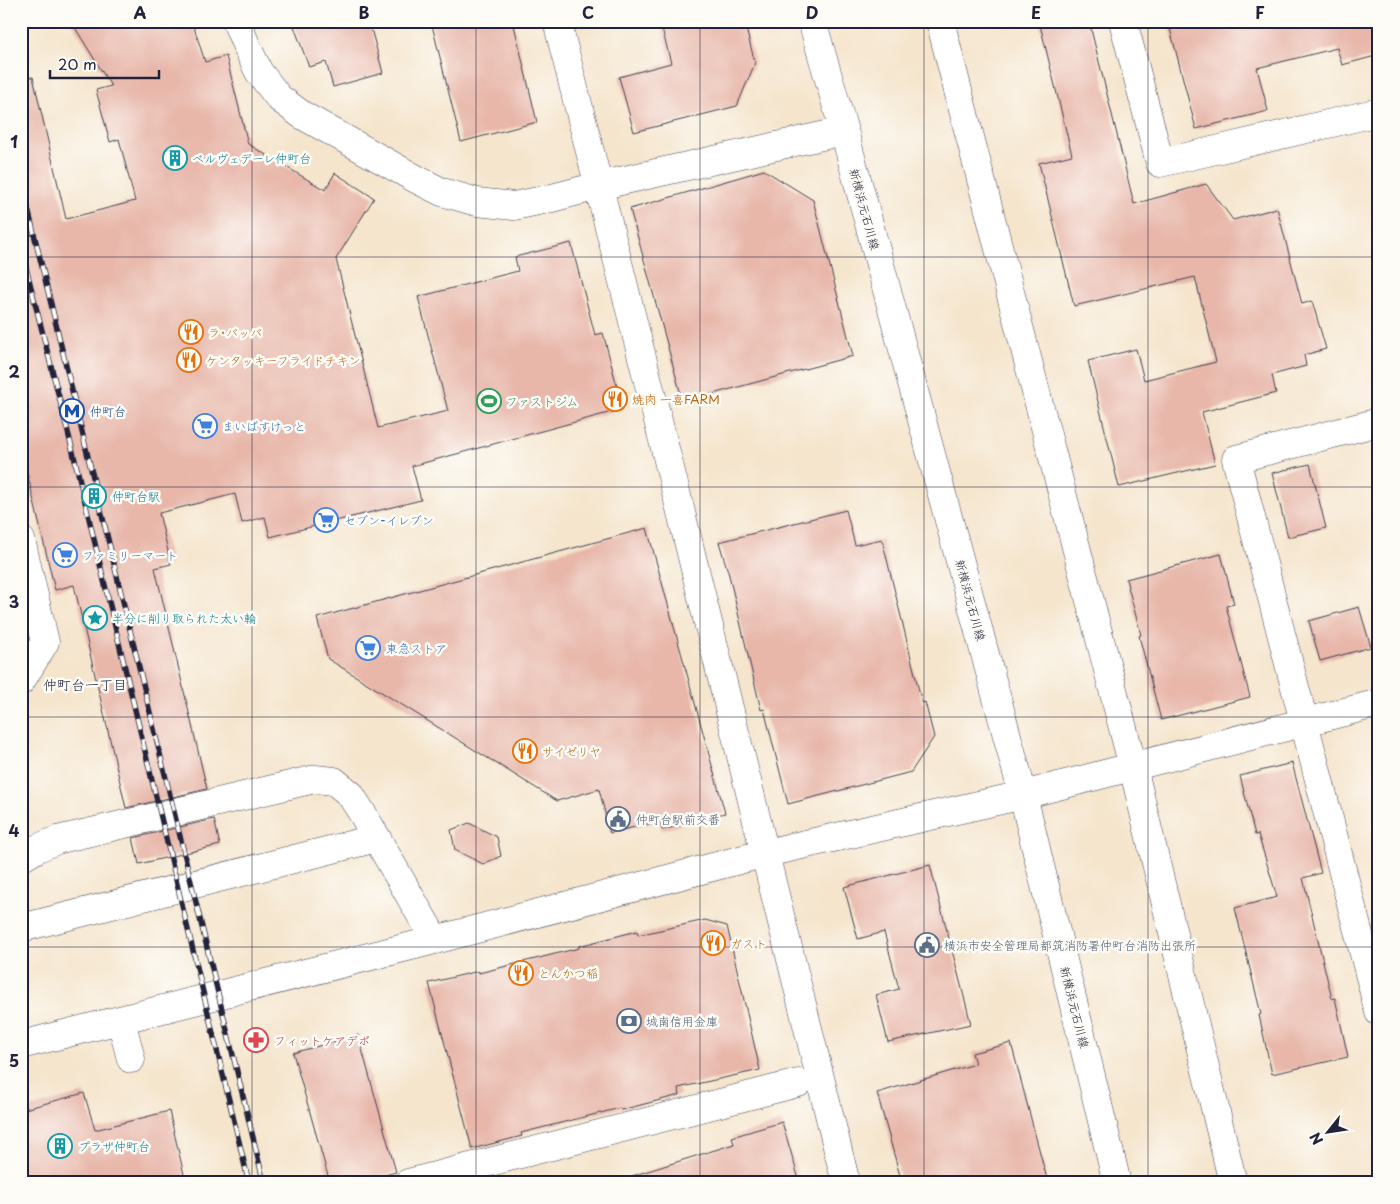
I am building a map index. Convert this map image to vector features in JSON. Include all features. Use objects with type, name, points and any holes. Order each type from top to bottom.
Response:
[{"type":"street","points":[[236,21],[246,47],[259,72],[279,98],[302,115],[442,192],[477,202],[514,206],[844,131]]},
{"type":"street","points":[[557,21],[766,853],[846,1183]]},
{"type":"street","name":"新横浜元石川線","points":[[812,21],[844,131],[1023,795],[1117,1183]]},
{"type":"street","points":[[940,21],[1133,767],[1234,1183]]},
{"type":"street","points":[[1123,21],[1160,163],[1379,112]]},
{"type":"street","points":[[1379,422],[1236,459],[1379,1012]]},
{"type":"street","points":[[21,540],[30,617],[45,642],[21,681]]},
{"type":"street","points":[[21,1045],[435,940],[766,853],[1023,795],[1379,703]]},
{"type":"street","points":[[21,858],[57,840],[316,779],[334,781],[350,794],[435,940]]},
{"type":"street","points":[[21,928],[377,838]]},
{"type":"street","points":[[121,1020],[131,1059]]},
{"type":"street","points":[[408,1183],[798,1083]]},
{"type":"building","points":[[71,21],[192,21],[205,62],[226,56],[248,144],[325,190],[335,173],[374,198],[336,259],[378,428],[448,411],[418,297],[518,271],[515,257],[571,243],[595,335],[603,333],[623,409],[412,466],[421,500],[270,537],[265,517],[242,523],[235,494],[159,513],[171,564],[155,568],[207,789],[126,808],[74,585],[55,590],[21,447],[21,78],[33,77],[66,219],[135,201],[119,139],[110,142],[96,90],[111,86]]},
{"type":"building","points":[[292,21],[369,21],[383,73],[333,87],[326,62],[309,67]]},
{"type":"building","points":[[431,21],[513,21],[537,122],[461,142]]},
{"type":"building","points":[[660,21],[744,21],[755,63],[737,106],[634,132],[619,77],[671,63]]},
{"type":"building","points":[[1039,21],[1089,21],[1134,204],[1206,184],[1233,220],[1277,208],[1302,304],[1312,301],[1326,349],[1304,355],[1306,366],[1272,375],[1276,393],[1202,412],[1215,464],[1119,487],[1088,361],[1136,349],[1144,380],[1216,362],[1195,277],[1074,306],[1039,163],[1072,155]]},
{"type":"building","points":[[1168,21],[1379,21],[1379,55],[1342,65],[1337,48],[1257,68],[1268,111],[1196,129]]},
{"type":"building","points":[[764,170],[813,200],[853,356],[683,402],[630,209]]},
{"type":"building","points":[[1310,464],[1326,528],[1288,537],[1272,473]]},
{"type":"building","points":[[846,510],[855,545],[882,539],[922,703],[925,702],[934,737],[911,772],[788,804],[764,709],[761,710],[729,575],[719,542]]},
{"type":"building","points":[[647,528],[725,813],[662,830],[660,821],[610,833],[599,789],[557,801],[328,659],[317,618]]},
{"type":"building","points":[[1221,554],[1234,604],[1226,606],[1250,697],[1161,720],[1126,579]]},
{"type":"building","points":[[1359,607],[1371,647],[1320,661],[1309,621]]},
{"type":"building","points":[[1292,763],[1321,873],[1303,878],[1332,999],[1335,998],[1348,1057],[1272,1074],[1259,1015],[1261,1014],[1235,908],[1277,897],[1258,834],[1255,835],[1240,776]]},
{"type":"building","points":[[214,819],[220,845],[139,864],[133,838]]},
{"type":"building","points":[[469,823],[497,837],[501,856],[483,864],[455,850],[451,830]]},
{"type":"building","points":[[930,865],[971,1024],[888,1042],[876,995],[899,989],[884,932],[858,939],[844,887]]},
{"type":"building","points":[[705,920],[727,926],[760,1070],[678,1088],[680,1095],[521,1133],[522,1136],[472,1149],[429,983],[479,971],[479,973],[579,948],[579,946],[637,931],[638,935]]},
{"type":"building","points":[[358,1035],[396,1172],[356,1183],[330,1183],[293,1053]]},
{"type":"building","points":[[1011,1043],[1048,1183],[902,1183],[877,1093],[975,1064],[972,1053]]},
{"type":"building","points":[[84,1093],[95,1130],[169,1111],[186,1183],[21,1183],[21,1110]]},
{"type":"building","points":[[782,1122],[800,1183],[633,1183],[632,1176],[734,1144],[732,1137]]},
{"type":"railway","points":[[21,180],[264,1183]]},
{"type":"railway","points":[[21,248],[73,452],[249,1183]]},
{"type":"place","name":"ベルヴェデーレ仲町台","points":[[175,158]]},
{"type":"place","name":"ラ･パッパ","points":[[191,332]]},
{"type":"place","name":"ケンタッキーフライドチキン","points":[[189,360]]},
{"type":"place","name":"焼肉 一喜FARM","points":[[615,399]]},
{"type":"place","name":"ファストジム","points":[[489,401]]},
{"type":"place","name":"仲町台","points":[[72,411]]},
{"type":"place","name":"まいばすけっと","points":[[205,426]]},
{"type":"place","name":"仲町台駅","points":[[94,496]]},
{"type":"place","name":"セブン-イレブン","points":[[326,520]]},
{"type":"place","name":"ファミリーマート","points":[[65,555]]},
{"type":"place","name":"半分に削り取られた太い輪","points":[[95,618]]},
{"type":"place","name":"東急ストア","points":[[368,648]]},
{"type":"place","name":"サイゼリヤ","points":[[525,751]]},
{"type":"place","name":"仲町台駅前交番","points":[[618,819]]},
{"type":"place","name":"ガスト","points":[[713,943]]},
{"type":"place","name":"横浜市安全管理局都筑消防署仲町台消防出張所","points":[[927,945]]},
{"type":"place","name":"とんかつ稲","points":[[521,973]]},
{"type":"place","name":"城南信用金庫","points":[[629,1021]]},
{"type":"place","name":"フィットケアデポ","points":[[256,1040]]},
{"type":"place","name":"プラザ仲町台","points":[[60,1146]]},
{"type":"district","name":"仲町台一丁目","points":[[85,684]]}]
